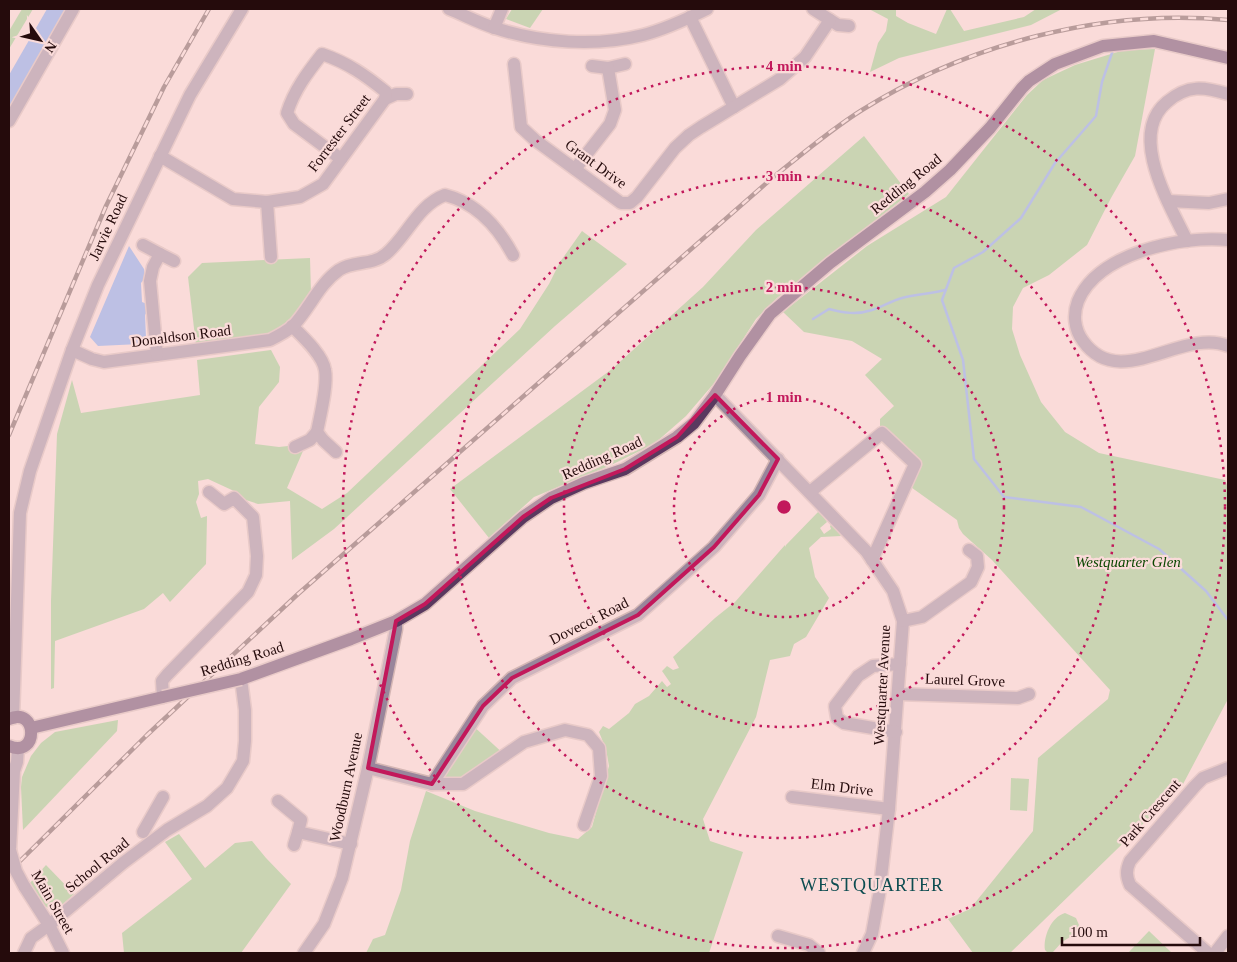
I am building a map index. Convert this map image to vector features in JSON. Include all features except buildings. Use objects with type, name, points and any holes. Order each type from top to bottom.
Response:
[{"type":"main road","name":"Redding Road","points":[[31,728],[240,680],[396,621],[425,604],[523,518],[551,498],[584,483],[624,469],[677,437],[694,423],[715,396],[740,356],[770,314],[830,263],[925,192],[950,170],[990,128],[1028,81],[1055,64],[1103,46],[1120,44],[1154,41],[1228,58]]},
{"type":"main road","points":[[11,718],[22,718],[31,728],[30,740],[27,744],[13,747]]},
{"type":"street","points":[[9,121],[72,9]]},
{"type":"street","name":"Jarvie Road","points":[[11,718],[20,513],[30,471],[72,350],[98,285],[190,95],[242,9]]},
{"type":"street","points":[[449,9],[494,28],[548,40],[600,42],[642,35],[707,9]]},
{"type":"street","points":[[494,28],[502,9]]},
{"type":"street","points":[[813,9],[838,25],[849,26]]},
{"type":"street","points":[[690,17],[734,107]]},
{"type":"street","name":"Grant Drive","points":[[514,64],[521,127],[535,140],[621,203],[630,203],[637,197],[675,148],[689,135],[780,79],[805,57],[830,20]]},
{"type":"street","points":[[341,159],[294,124],[287,113],[291,99],[307,73],[322,54],[361,72],[386,92],[385,99]]},
{"type":"street","points":[[592,66],[608,68],[625,64]]},
{"type":"street","points":[[575,169],[610,124],[615,110],[608,68]]},
{"type":"street","points":[[1187,241],[1168,202],[1150,154],[1150,130],[1154,118],[1162,106],[1172,97],[1192,89],[1204,88],[1228,94]]},
{"type":"street","name":"Forrester Street","points":[[160,156],[233,199],[267,202],[300,196],[323,184],[385,99],[396,94],[407,94]]},
{"type":"street","name":"Donaldson Road","points":[[72,350],[104,362],[270,340],[292,326],[328,279],[340,269],[351,264],[376,260],[384,255],[423,210],[434,200],[445,194],[458,198],[486,217],[503,236],[513,255]]},
{"type":"street","points":[[1168,202],[1209,203],[1228,199]]},
{"type":"street","points":[[267,202],[271,257]]},
{"type":"street","points":[[1228,240],[1208,239],[1165,244],[1116,263],[1089,283],[1082,292],[1076,306],[1074,318],[1081,339],[1094,354],[1113,362],[1127,362],[1204,343],[1221,343],[1228,346]]},
{"type":"street","points":[[143,245],[174,261]]},
{"type":"street","points":[[157,355],[150,281],[153,267],[160,254]]},
{"type":"street","points":[[292,326],[318,354],[325,368],[326,377],[317,432],[310,440],[295,447]]},
{"type":"street","name":"Westquarter Avenue","points":[[715,396],[866,551],[893,591],[903,621],[890,810],[875,923],[863,953]]},
{"type":"street","points":[[317,432],[336,452]]},
{"type":"street","points":[[810,492],[882,434],[914,464],[872,560]]},
{"type":"street","name":"Dovecot Road","points":[[432,784],[483,706],[512,678],[638,615],[714,547],[758,495],[778,459]]},
{"type":"street","points":[[163,697],[162,681],[248,592],[262,573],[257,556],[253,517],[250,507],[234,498],[224,504],[209,492]]},
{"type":"street","points":[[903,621],[922,617],[971,582],[978,566],[977,556],[968,550]]},
{"type":"street","name":"Woodburn Avenue","points":[[304,953],[324,924],[342,878],[368,768],[396,621]]},
{"type":"street","points":[[896,732],[844,723],[837,718],[835,706],[858,676],[874,666],[900,664]]},
{"type":"street","name":"School Road","points":[[24,953],[31,938],[123,863],[167,830],[207,806],[228,788],[243,760],[246,741],[245,710],[240,680]]},
{"type":"street","name":"Laurel Grove","points":[[898,694],[1018,698],[1029,694]]},
{"type":"street","points":[[368,768],[432,784],[463,784],[524,742],[565,730],[588,735],[599,748],[601,776],[584,825]]},
{"type":"street","name":"Main Street","points":[[13,747],[10,850],[16,871],[64,953]]},
{"type":"street","name":"Park Crescent","points":[[1208,953],[1130,885],[1126,877],[1130,861],[1195,786],[1203,778],[1228,768]]},
{"type":"street","name":"School Road","points":[[142,832],[163,797]]},
{"type":"street","name":"Elm Drive","points":[[792,798],[890,810]]},
{"type":"street","points":[[278,801],[301,820],[296,838],[351,844]]},
{"type":"street","points":[[154,812],[167,830]]},
{"type":"street","points":[[778,936],[808,945],[819,953]]},
{"type":"street","points":[[1215,953],[1228,936]]},
{"type":"highlighted area","points":[[715,395],[778,459],[759,495],[714,547],[638,615],[512,678],[483,706],[432,784],[368,768],[396,621],[425,604],[523,517],[551,498],[625,469],[677,437]]},
{"type":"green space","points":[[22,9],[33,9],[9,49],[9,31]]},
{"type":"green space","points":[[512,9],[543,9],[530,28],[506,19]]},
{"type":"green space","points":[[869,9],[896,9],[896,16],[936,34],[947,9],[950,9],[964,31],[1024,17],[1036,9],[1062,9],[1031,25],[899,58],[870,72],[878,43],[886,31],[888,19]]},
{"type":"green space","name":"Westquarter Glen","points":[[1155,49],[1135,156],[1087,245],[1049,275],[1023,288],[1013,307],[1012,329],[1020,355],[1041,402],[1065,432],[1099,453],[1225,480],[1228,487],[1228,699],[1182,786],[1010,953],[973,953],[948,919],[970,909],[1033,831],[1038,758],[1108,699],[1110,690],[992,560],[963,534],[957,520],[908,485],[917,464],[880,430],[880,419],[894,406],[865,375],[882,359],[852,341],[804,332],[783,312],[867,246],[946,197],[1027,95],[1043,80],[1075,65],[1124,50]]},
{"type":"green space","points":[[864,136],[909,194],[777,298],[756,319],[716,381],[686,416],[654,444],[609,466],[534,497],[489,538],[450,489],[612,369],[703,287],[756,230]]},
{"type":"green space","points":[[582,231],[627,264],[555,326],[334,529],[292,560],[290,501],[258,504],[246,500],[234,491],[208,479],[198,481],[199,494],[196,502],[201,518],[207,516],[206,564],[170,602],[163,593],[144,609],[55,641],[54,688],[51,689],[51,601],[57,434],[72,380],[81,413],[200,395],[197,360],[271,350],[280,367],[279,382],[259,407],[255,444],[279,447],[306,444],[287,488],[322,509],[347,493],[520,329],[549,284],[560,262]]},
{"type":"green space","points":[[310,258],[311,293],[293,317],[278,330],[258,337],[196,345],[188,277],[202,263]]},
{"type":"green space","points":[[819,511],[827,522],[820,528],[824,534],[831,529],[830,526],[832,524],[841,536],[821,537],[809,548],[815,577],[829,598],[806,637],[794,644],[790,656],[770,660],[756,717],[703,819],[710,841],[743,852],[709,953],[366,953],[373,939],[385,935],[401,890],[410,841],[426,791],[475,811],[549,833],[578,839],[592,827],[609,766],[606,749],[599,732],[603,726],[609,729],[629,713],[635,704],[649,696],[662,681],[667,687],[671,684],[662,671],[667,666],[673,670],[679,668],[673,657],[735,602],[785,545],[786,547]]},
{"type":"green space","points":[[118,720],[117,731],[23,830],[22,777],[31,756],[41,743],[55,732]]},
{"type":"green space","points":[[471,724],[506,756],[463,784],[432,784]]},
{"type":"green space","points":[[1011,778],[1029,779],[1027,811],[1010,810]]},
{"type":"green space","points":[[179,834],[205,868],[235,843],[252,841],[291,884],[241,953],[124,953],[122,933],[192,879],[165,842]]},
{"type":"green space","points":[[46,865],[74,894],[62,905],[52,910],[45,906],[30,883]]},
{"type":"green space","points":[[1065,913],[1076,918],[1079,925],[1078,932],[1062,942],[1053,952],[1048,953],[1045,950],[1045,939],[1049,928],[1060,915]]},
{"type":"green space","points":[[1149,931],[1172,953],[1128,953]]},
{"type":"water","points":[[47,9],[67,9],[9,109],[9,75]]},
{"type":"water","points":[[129,246],[144,269],[145,278],[141,283],[142,302],[147,304],[148,310],[145,315],[146,338],[140,344],[98,346],[90,337]]},
{"type":"waterway","points":[[1113,50],[1102,82],[1096,116],[1055,163],[1021,218],[983,252],[954,268],[942,300],[963,360],[974,459],[1004,497],[1081,507],[1159,549],[1206,591],[1228,620]]},
{"type":"waterway","points":[[813,319],[829,309],[861,313],[902,298],[945,290]]},
{"type":"railway","points":[[9,435],[106,206],[164,87],[209,9]]},
{"type":"railway","points":[[9,872],[147,735],[298,594],[771,179],[838,126],[903,87],[946,66],[991,49],[1038,36],[1085,26],[1133,20],[1181,18],[1228,20]]},
{"type":"district","name":"WESTQUARTER","points":[[872,885]]}]
